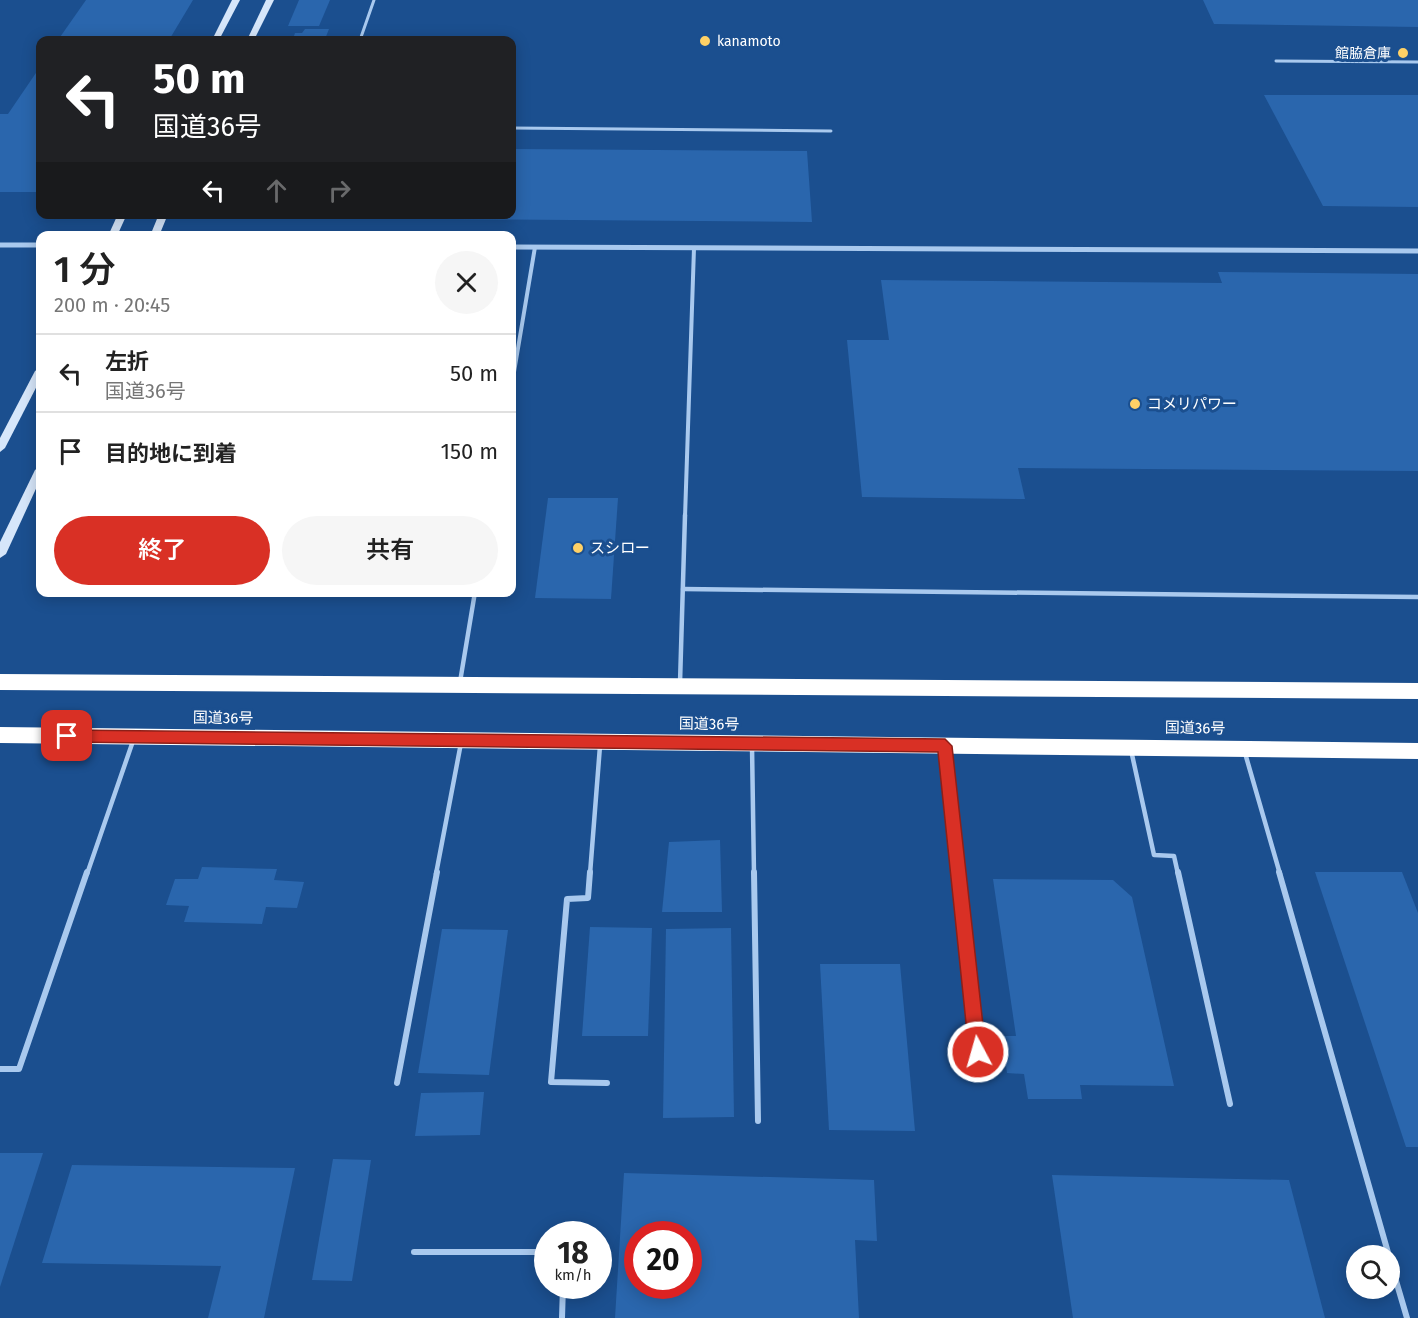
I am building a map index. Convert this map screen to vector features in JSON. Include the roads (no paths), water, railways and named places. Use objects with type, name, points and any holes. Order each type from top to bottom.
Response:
[{"type":"highway","points":[[0,682],[1418,691]]},
{"type":"highway","name":"国道36号","points":[[0,735],[1418,751]]},
{"type":"street","points":[[217,36],[236,0]]},
{"type":"street","points":[[252,36],[270,0]]},
{"type":"street","points":[[0,245],[36,245]]},
{"type":"street","points":[[516,247],[1418,252]]},
{"type":"street","points":[[0,448],[36,379]]},
{"type":"street","points":[[0,554],[36,478]]},
{"type":"lane","points":[[361,36],[374,0]]},
{"type":"lane","points":[[1276,61],[1418,62]]},
{"type":"lane","points":[[516,128],[831,131]]},
{"type":"lane","points":[[516,360],[535,247]]},
{"type":"lane","points":[[680,686],[694,248]]},
{"type":"lane","points":[[684,589],[1418,597]]},
{"type":"lane","points":[[459,685],[474,597]]},
{"type":"lane","points":[[0,1069],[19,1069],[134,737]]},
{"type":"lane","points":[[397,1083],[462,740]]},
{"type":"lane","points":[[600,742],[588,898],[567,899],[551,1082],[607,1083]]},
{"type":"lane","points":[[752,744],[758,1121]]},
{"type":"lane","points":[[945,746],[980,1076]]},
{"type":"lane","points":[[1130,746],[1154,855],[1174,856],[1230,1104]]},
{"type":"lane","points":[[1243,749],[1386,1245]]},
{"type":"lane","points":[[414,1252],[534,1252]]},
{"type":"lane","points":[[1400,1294],[1407,1318]]},
{"type":"lane","points":[[562,1318],[563,1299]]},
{"type":"place","name":"kanamoto","points":[[705,41]]},
{"type":"place","name":"館脇倉庫","points":[[1403,53]]},
{"type":"place","name":"コメリパワー","points":[[1135,404]]},
{"type":"place","name":"スシロー","points":[[578,548]]}]
